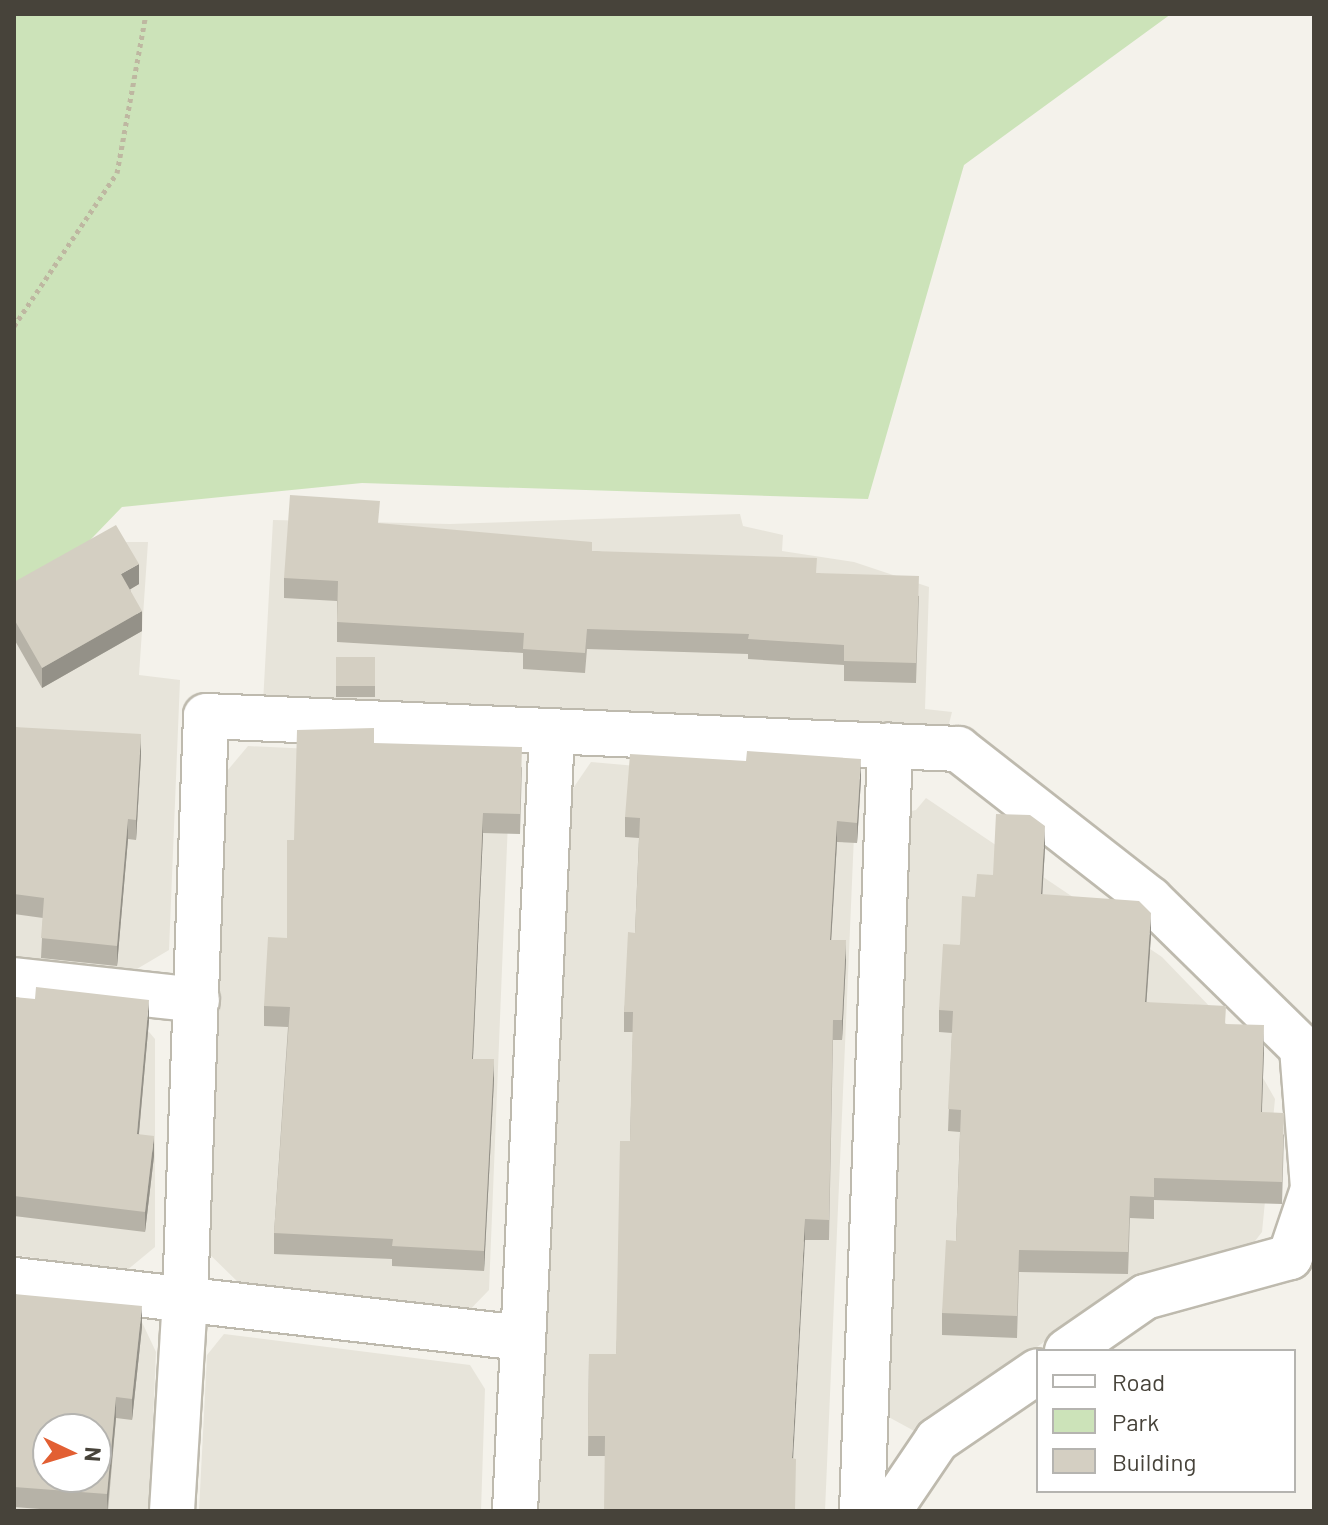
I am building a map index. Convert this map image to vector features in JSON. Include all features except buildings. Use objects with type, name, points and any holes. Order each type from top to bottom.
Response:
[{"type":"street","points":[[172,1511],[185,1297],[206,716],[958,749],[1150,899],[1302,1048],[1313,1189],[1290,1257],[1145,1297],[1070,1349]]},
{"type":"street","points":[[515,1511],[552,731]]},
{"type":"street","points":[[862,1511],[890,746]]},
{"type":"street","points":[[14,980],[197,1000]]},
{"type":"street","points":[[14,1280],[185,1297],[522,1338]]},
{"type":"street","points":[[889,1511],[937,1440],[1036,1372]]},
{"type":"path","points":[[14,326],[117,173],[146,14]]},
{"type":"shaded area","points":[[740,514],[743,526],[783,535],[782,551],[854,562],[929,587],[925,709],[952,712],[947,732],[263,703],[273,520],[450,524]]},
{"type":"shaded area","points":[[87,542],[148,542],[139,675],[180,680],[169,950],[120,979],[14,963],[14,619]]},
{"type":"shaded area","points":[[248,746],[481,757],[509,796],[489,1290],[460,1320],[242,1286],[196,1241],[222,777]]},
{"type":"shaded area","points":[[591,762],[831,783],[855,812],[825,1511],[530,1511],[567,797]]},
{"type":"shaded area","points":[[926,798],[1162,957],[1241,1039],[1275,1099],[1262,1232],[1242,1258],[1138,1274],[918,1433],[872,1408],[898,814],[916,810]]},
{"type":"shaded area","points":[[14,1003],[138,1019],[155,1039],[155,1247],[126,1271],[14,1255]]},
{"type":"shaded area","points":[[14,1306],[140,1318],[156,1352],[149,1511],[14,1511]]},
{"type":"shaded area","points":[[224,1334],[470,1365],[485,1389],[481,1511],[199,1511],[207,1355]]},
{"type":"green space","points":[[14,14],[1171,14],[964,165],[868,499],[362,483],[122,507],[14,619]]}]
